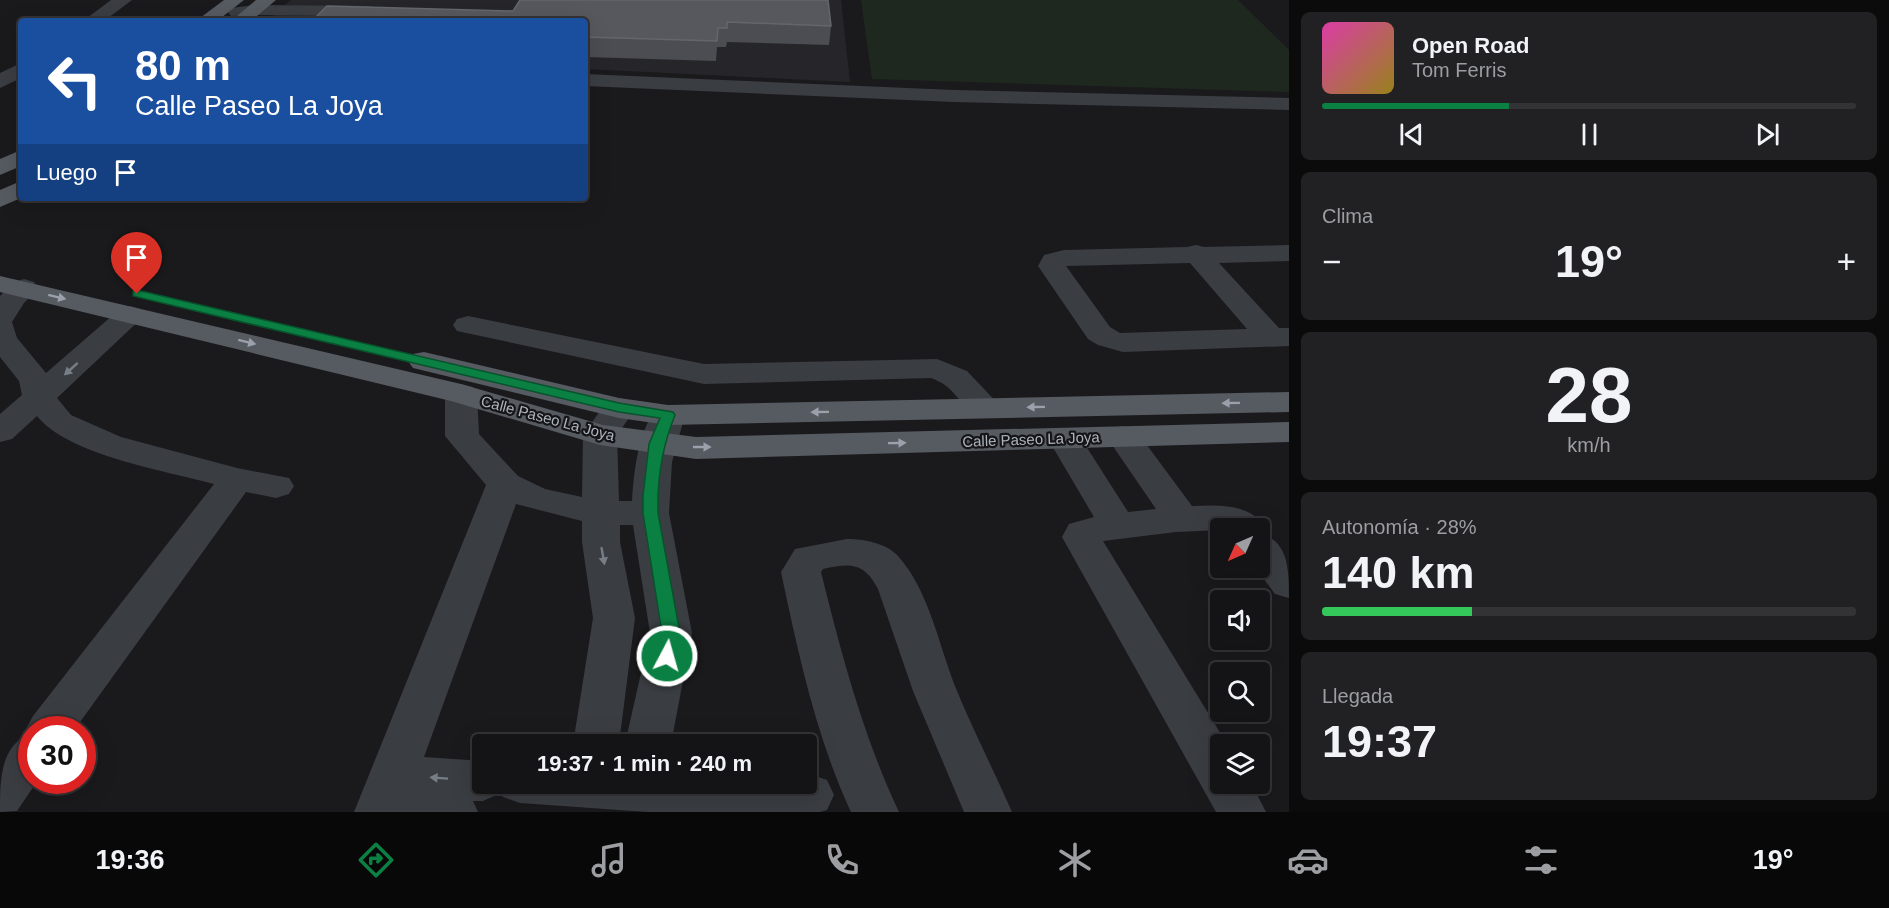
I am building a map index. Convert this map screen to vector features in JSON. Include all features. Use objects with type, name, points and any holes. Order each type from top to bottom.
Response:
[{"type":"main road","points":[[0,168],[18,159]]},
{"type":"main road","points":[[0,200],[18,190]]},
{"type":"main road","name":"Calle Paseo La Joya","points":[[0,261],[609,421]]},
{"type":"main road","name":"Calle Paseo La Joya","points":[[12,286],[461,394],[662,429],[985,408],[1289,402]]},
{"type":"main road","name":"Calle Paseo La Joya","points":[[662,429],[696,448],[1289,432]]},
{"type":"street","points":[[96,18],[123,0]]},
{"type":"street","points":[[211,16],[247,10],[384,14]]},
{"type":"street","points":[[0,82],[18,59]]},
{"type":"street","points":[[588,80],[954,96],[1289,104]]},
{"type":"street","points":[[1196,253],[1280,337]]},
{"type":"street","points":[[1280,337],[1124,343],[1109,339],[1099,333],[1052,266],[1054,261],[1064,258],[1196,253],[1289,253]]},
{"type":"street","points":[[0,318],[14,298],[12,286]]},
{"type":"street","points":[[0,432],[46,408],[140,317]]},
{"type":"street","points":[[468,325],[704,374],[937,368],[956,378],[985,408]]},
{"type":"street","points":[[0,326],[2,339],[35,380],[46,408],[60,422],[109,445],[237,479],[276,486]]},
{"type":"street","points":[[461,394],[462,436],[505,484],[535,499],[600,513],[650,513]]},
{"type":"street","points":[[603,734],[614,618],[600,542],[600,513],[609,421]]},
{"type":"street","points":[[650,734],[671,633],[650,513],[662,429]]},
{"type":"street","points":[[1123,436],[1183,521]]},
{"type":"street","points":[[1065,439],[1118,526]]},
{"type":"street","points":[[59,716],[237,479]]},
{"type":"street","points":[[385,795],[505,484]]},
{"type":"street","points":[[1210,519],[1089,530],[1082,533],[1081,537],[1210,757]]},
{"type":"street","points":[[657,796],[810,795],[868,798],[813,629],[801,572],[809,559],[836,552],[867,555],[882,564],[898,592],[935,691],[988,812]]},
{"type":"street","points":[[1270,559],[1289,584]]},
{"type":"street","points":[[0,796],[18,771]]},
{"type":"street","points":[[385,795],[472,783]]},
{"type":"street","points":[[1231,794],[1242,812]]},
{"type":"street","points":[[385,795],[454,812]]},
{"type":"street","points":[[758,812],[810,795]]},
{"type":"shaded area","points":[[291,0],[841,0],[850,82],[588,69],[588,18],[270,18]]},
{"type":"shaded area","points":[[861,0],[1238,0],[1289,50],[1289,92],[872,79]]},
{"type":"building","points":[[520,0],[828,0],[831,26],[727,22],[727,28],[718,28],[717,41],[588,37],[588,18],[315,18],[327,6],[513,11]]},
{"type":"route","points":[[137,294],[619,408],[668,415],[656,444],[650,496],[650,513],[671,633],[667,656]]}]
